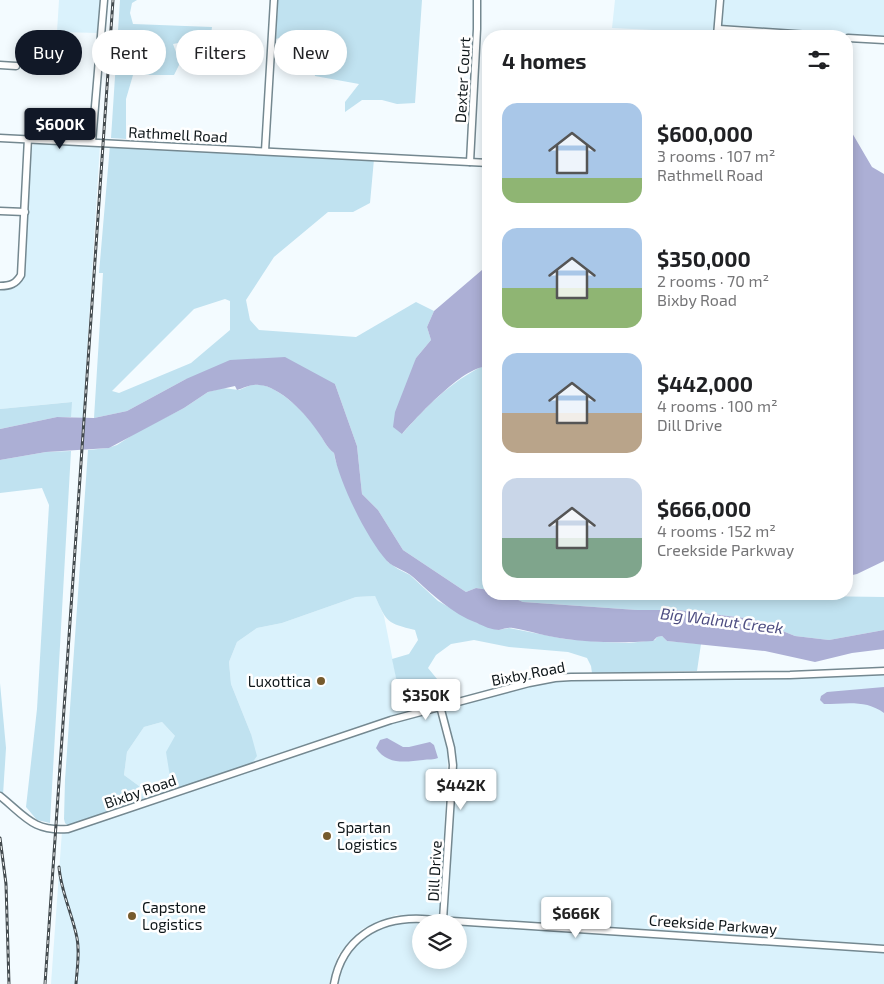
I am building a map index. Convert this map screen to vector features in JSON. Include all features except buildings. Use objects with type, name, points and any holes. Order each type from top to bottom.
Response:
[{"type":"street","points":[[92,142],[104,0]]},
{"type":"street","points":[[265,151],[274,0]]},
{"type":"street","name":"Dexter Court","points":[[470,162],[477,0]]},
{"type":"street","points":[[718,30],[720,0]]},
{"type":"street","points":[[853,38],[884,40]]},
{"type":"street","points":[[0,65],[15,66]]},
{"type":"street","name":"Rathmell Road","points":[[0,138],[482,163]]},
{"type":"street","points":[[0,286],[8,286],[14,283],[20,275],[28,138]]},
{"type":"street","points":[[0,211],[25,212]]},
{"type":"street","name":"Bixby Road","points":[[0,796],[34,824],[44,828],[68,829],[391,720],[555,678],[790,675],[884,670]]},
{"type":"street","name":"Dill Drive","points":[[440,706],[451,748],[453,765],[443,914]]},
{"type":"street","name":"Creekside Parkway","points":[[334,984],[338,968],[346,953],[356,941],[373,929],[392,920],[412,919]]},
{"type":"street","name":"Creekside Parkway","points":[[467,922],[884,949]]},
{"type":"shaded area","points":[[59,0],[102,0],[99,30],[92,30],[92,33],[82,33],[82,30],[57,30]]},
{"type":"shaded area","points":[[120,0],[137,0],[132,3],[130,13],[133,24],[212,27],[212,30],[176,30],[176,43],[173,44],[176,52],[176,71],[174,75],[166,75],[166,30],[118,30]]},
{"type":"shaded area","points":[[278,0],[422,0],[415,103],[397,104],[382,100],[362,100],[345,112],[345,102],[359,84],[315,75],[347,75],[347,30],[276,30]]},
{"type":"shaded area","points":[[615,0],[884,0],[884,37],[853,35],[853,30],[776,30],[715,26],[714,30],[612,28]]},
{"type":"shaded area","points":[[115,75],[133,75],[126,99],[126,139],[111,138]]},
{"type":"shaded area","points":[[41,141],[100,144],[83,418],[71,417],[71,402],[0,409],[0,287],[21,278],[31,148],[34,144]]},
{"type":"shaded area","points":[[110,145],[374,159],[370,203],[353,212],[328,212],[274,257],[246,300],[250,320],[259,330],[356,337],[416,302],[434,311],[427,327],[431,340],[416,358],[402,434],[449,387],[482,366],[482,589],[476,588],[466,592],[403,550],[378,510],[362,494],[357,446],[335,384],[186,379],[127,411],[94,418],[103,273],[99,273]],"holes":[[[225,299],[230,301],[230,330],[191,363],[119,393],[112,391],[194,309]]]},
{"type":"shaded area","points":[[251,385],[270,387],[286,397],[307,418],[334,453],[345,486],[358,514],[388,562],[410,575],[438,601],[477,623],[498,630],[509,628],[565,639],[629,643],[655,640],[657,637],[662,636],[667,641],[701,644],[697,671],[592,673],[587,658],[568,652],[509,647],[474,640],[451,644],[436,655],[428,668],[442,685],[442,698],[422,708],[405,710],[400,708],[396,700],[400,697],[392,659],[409,654],[418,640],[415,630],[399,626],[389,620],[382,612],[375,596],[356,597],[282,623],[257,628],[237,642],[229,662],[231,684],[251,734],[257,756],[252,763],[180,788],[174,788],[170,777],[166,752],[175,736],[162,722],[144,727],[127,752],[124,775],[139,786],[144,800],[68,826],[64,819],[65,780],[88,450],[117,445],[137,432],[184,408],[208,392],[223,388],[239,390]]},
{"type":"shaded area","points":[[72,402],[71,417],[57,417],[0,429],[0,409]]},
{"type":"shaded area","points":[[71,451],[50,823],[37,820],[26,807],[37,709],[49,505],[42,488],[0,493],[0,460],[46,452]]},
{"type":"shaded area","points":[[375,596],[384,616],[400,697],[414,710],[434,703],[448,753],[440,914],[396,915],[362,929],[338,955],[329,984],[51,984],[62,831],[146,805],[139,786],[124,775],[127,752],[144,727],[162,722],[175,736],[174,788],[180,788],[252,763],[251,734],[231,684],[229,662],[237,642],[257,628],[282,623],[356,597]]},
{"type":"shaded area","points":[[853,597],[884,597],[884,630],[829,640],[795,636],[753,619],[678,610],[637,610],[523,602],[518,600],[853,600]]},
{"type":"shaded area","points":[[884,671],[884,984],[334,984],[350,948],[382,924],[412,922],[412,969],[467,969],[467,914],[443,914],[453,765],[440,706],[541,680]]},
{"type":"shaded area","points":[[0,683],[6,748],[3,795],[0,793]]},
{"type":"water","points":[[853,135],[872,167],[884,174],[884,561],[853,575]]},
{"type":"water","points":[[482,270],[482,368],[468,373],[455,382],[430,404],[402,434],[393,427],[395,412],[416,358],[431,340],[427,327],[434,311]]},
{"type":"water","name":"Big Walnut Creek","points":[[285,357],[335,384],[357,446],[362,494],[378,510],[403,550],[466,592],[476,588],[482,589],[482,600],[518,600],[523,602],[637,610],[678,610],[753,619],[795,636],[829,640],[884,630],[884,649],[852,653],[815,662],[765,651],[667,641],[662,636],[657,637],[653,641],[598,642],[559,638],[511,628],[491,629],[451,609],[410,575],[387,561],[371,539],[355,510],[334,453],[313,425],[292,402],[276,390],[259,385],[237,390],[235,386],[208,392],[184,408],[109,448],[46,452],[0,460],[0,429],[57,417],[94,418],[127,411],[186,379],[230,360]]},
{"type":"water","points":[[884,687],[884,713],[862,704],[824,704],[820,700],[821,696],[827,692]]},
{"type":"water","points":[[387,738],[403,747],[430,742],[434,745],[438,758],[410,761],[391,760],[376,748],[380,740]]},
{"type":"railway","points":[[45,984],[113,0]]},
{"type":"railway","points":[[0,838],[6,884],[9,984]]},
{"type":"railway","points":[[59,867],[78,944],[76,984]]},
{"type":"place","name":"Luxottica","points":[[321,681]]},
{"type":"place","name":"Spartan Logistics","points":[[327,836]]},
{"type":"place","name":"Capstone Logistics","points":[[132,916]]}]
